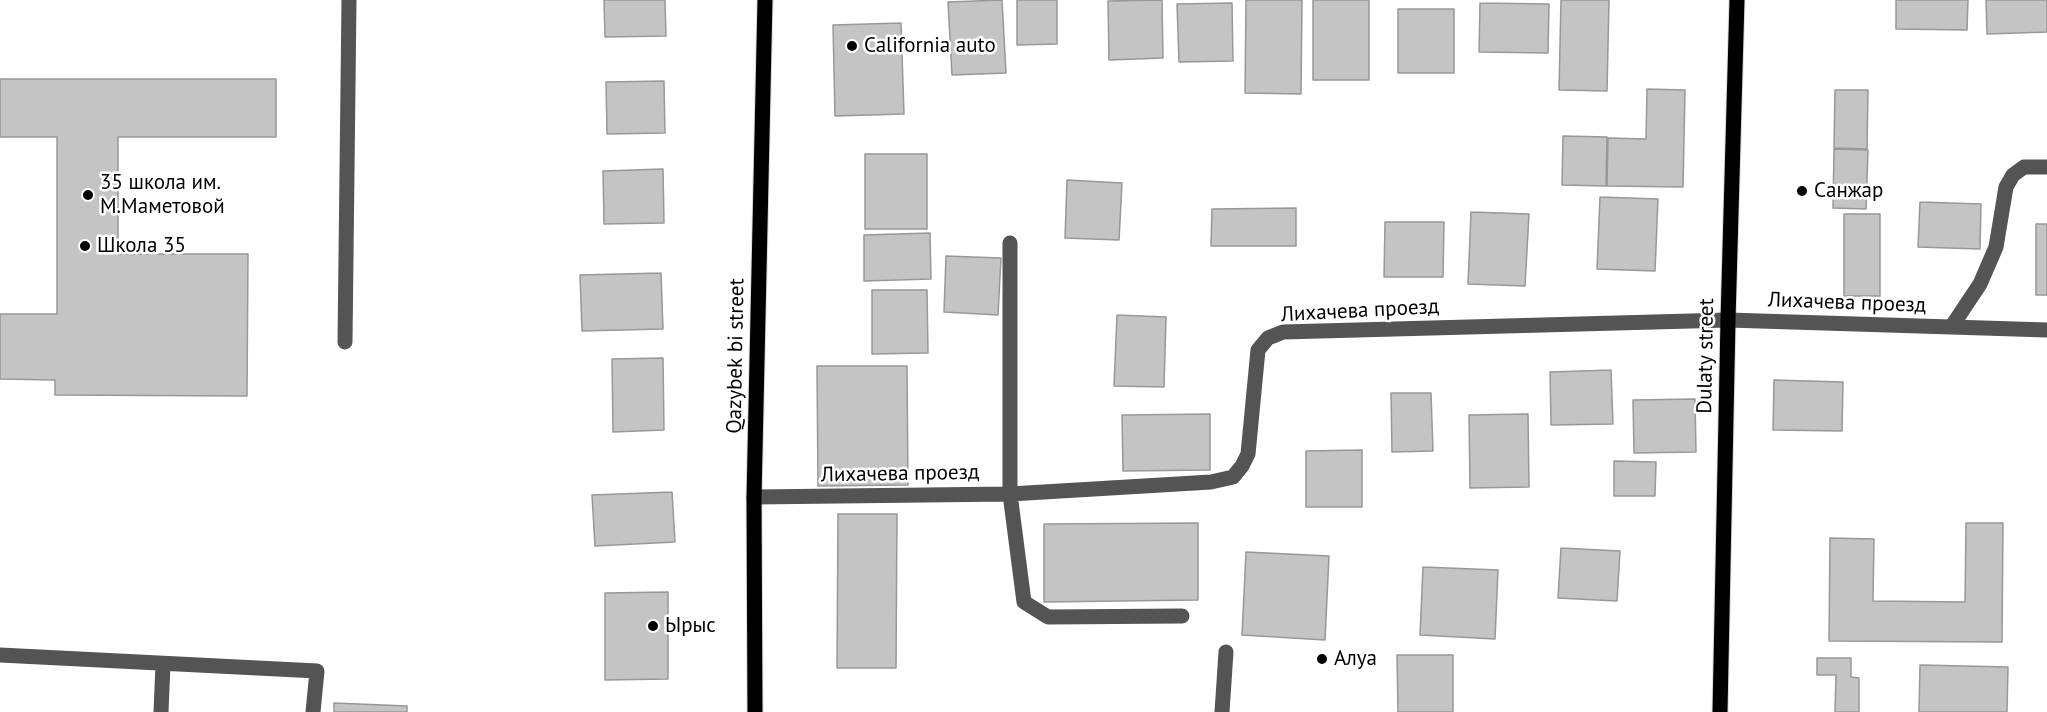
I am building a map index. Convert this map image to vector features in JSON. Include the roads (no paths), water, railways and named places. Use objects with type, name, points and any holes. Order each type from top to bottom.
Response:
[{"type":"main road","name":"Qazybek bi street","points":[[755,712],[754,497],[765,0]]},
{"type":"main road","name":"Dulaty street","points":[[1720,712],[1737,0]]},
{"type":"street","points":[[345,342],[350,0]]},
{"type":"street","points":[[1952,326],[1980,284],[1996,247],[2006,187],[2013,175],[2024,167],[2047,167]]},
{"type":"street","points":[[1010,243],[1010,494],[1024,602],[1048,616],[1182,616]]},
{"type":"street","name":"Лихачева проезд","points":[[754,497],[1010,494],[1211,482],[1233,477],[1248,454],[1258,350],[1268,338],[1283,332],[1728,320],[2047,330]]},
{"type":"street","points":[[1222,712],[1226,652]]},
{"type":"street","points":[[0,655],[317,671],[313,712]]},
{"type":"street","points":[[161,712],[163,663]]},
{"type":"place","name":"California auto","points":[[852,46]]},
{"type":"place","name":"Санжар","points":[[1802,191]]},
{"type":"place","name":"35 школа им. М.Маметовой","points":[[88,195]]},
{"type":"place","name":"Школа 35","points":[[85,246]]},
{"type":"place","name":"Ырыс","points":[[653,626]]},
{"type":"place","name":"Алуа","points":[[1322,659]]}]
